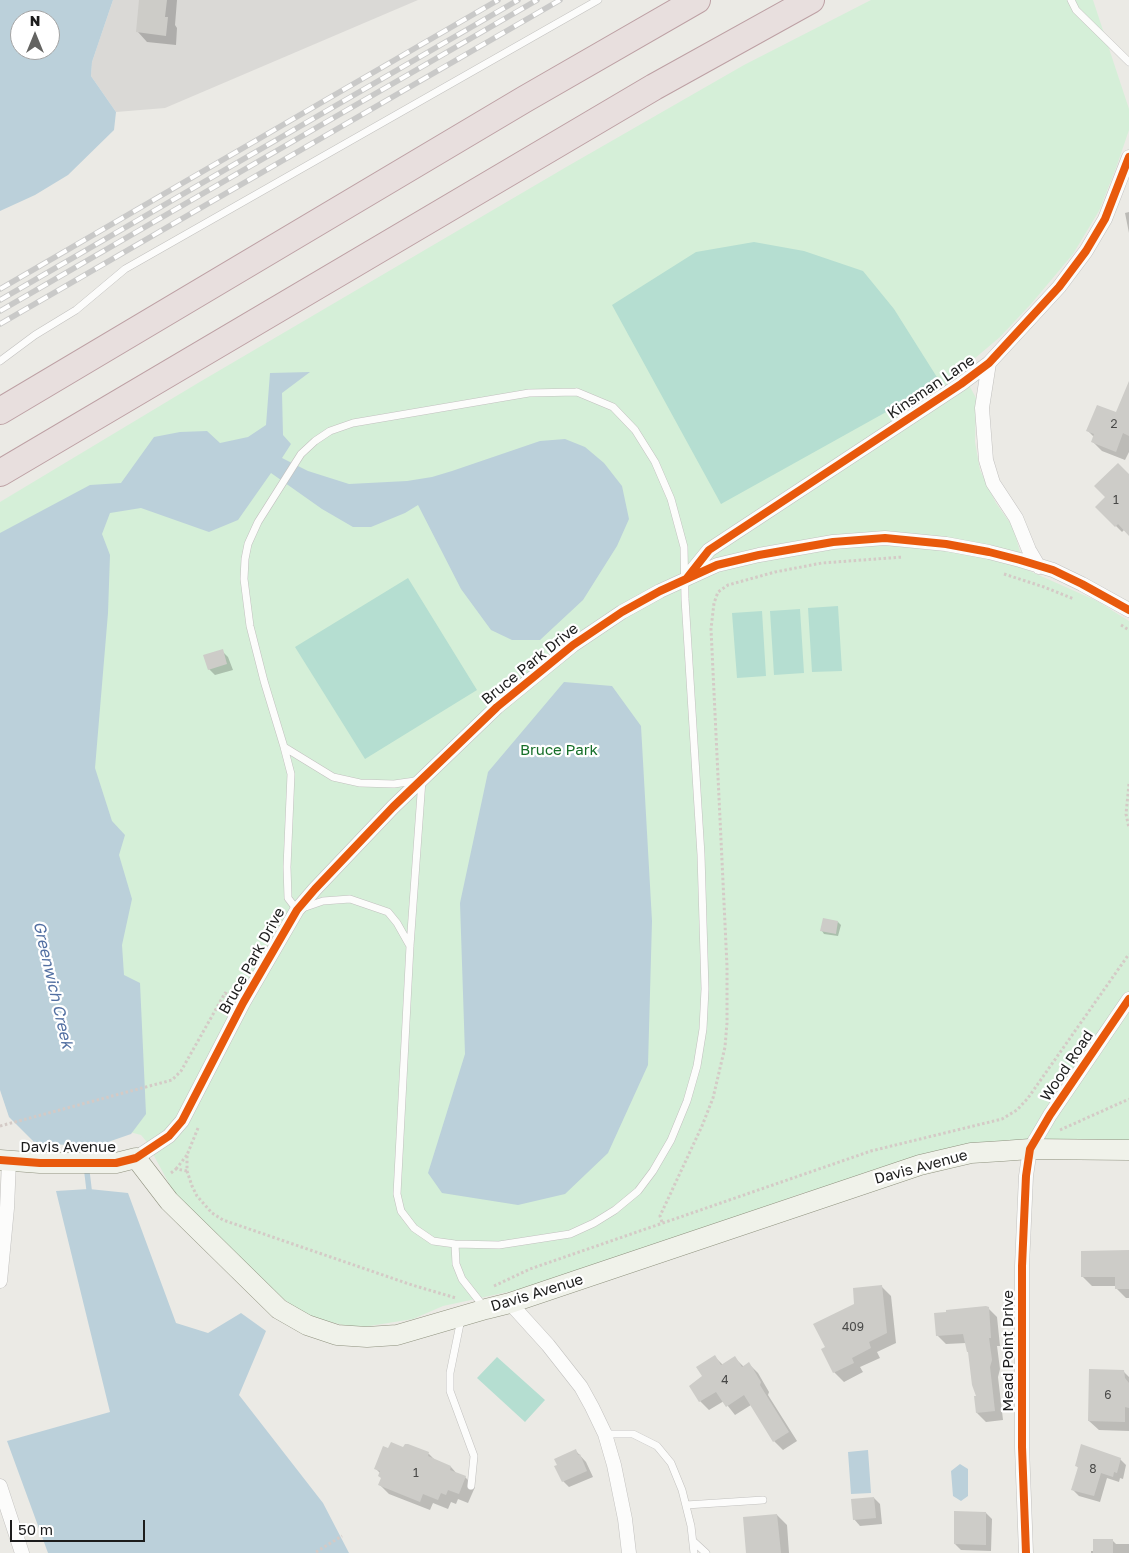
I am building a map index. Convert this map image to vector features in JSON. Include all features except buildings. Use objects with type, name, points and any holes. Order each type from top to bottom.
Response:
[{"type":"highway","points":[[0,411],[696,0]]},
{"type":"highway","points":[[0,473],[654,87],[811,0]]},
{"type":"main road","name":"Davis Avenue","points":[[4,1160],[40,1163],[116,1163],[136,1158],[169,1201],[279,1309],[307,1325],[337,1335],[367,1337],[397,1335],[461,1316],[480,1303],[510,1303],[920,1165],[972,1153],[1030,1149],[1129,1150]]},
{"type":"street","name":"Kinsman Lane","points":[[685,580],[709,550],[990,363],[1059,287],[1086,251],[1105,219],[1129,157]]},
{"type":"street","name":"Kinsman Lane","points":[[990,363],[982,408],[986,460],[993,483],[1016,518],[1029,550],[1039,566]]},
{"type":"street","name":"Bruce Park Drive","points":[[136,1158],[169,1136],[182,1121],[244,1003],[296,910],[314,889],[393,807],[497,707],[573,645],[622,612],[660,591],[717,565],[759,554],[832,542],[885,538],[946,544],[989,552],[1039,566],[1082,584],[1129,610]]},
{"type":"street","name":"Wood Road","points":[[1030,1149],[1050,1115],[1129,999]]},
{"type":"street","name":"Mead Point Drive","points":[[1026,1553],[1022,1447],[1022,1266],[1026,1176],[1030,1149]]},
{"type":"street","points":[[0,1281],[7,1208],[4,1160]]},
{"type":"street","points":[[510,1303],[548,1345],[581,1387],[592,1406],[605,1434],[614,1465],[625,1519],[629,1553]]},
{"type":"street","points":[[0,1486],[22,1553]]},
{"type":"lane","points":[[0,361],[35,335],[76,310],[125,269],[598,0]]},
{"type":"lane","points":[[1071,0],[1076,10],[1129,62]]},
{"type":"lane","points":[[284,747],[332,777],[360,783],[394,784],[422,780],[410,946],[396,1194],[401,1211],[414,1228],[433,1241],[455,1244],[499,1245],[570,1234],[594,1223],[615,1210],[638,1191],[653,1171],[671,1140],[687,1101],[697,1066],[703,1029],[705,988],[701,855],[682,540],[671,500],[655,462],[635,430],[613,406],[577,392],[529,393],[353,423],[330,431],[301,454],[258,522],[248,544],[244,579],[250,626],[291,774],[287,867],[288,898],[296,910],[323,901],[350,899],[388,912],[397,923],[410,946]]},
{"type":"lane","points":[[455,1244],[456,1264],[462,1279],[480,1303]]},
{"type":"lane","points":[[461,1316],[450,1373],[450,1391],[474,1456],[472,1486]]},
{"type":"lane","points":[[605,1434],[633,1434],[657,1446],[672,1463],[686,1505],[694,1553]]},
{"type":"lane","points":[[686,1505],[763,1500]]},
{"type":"lane","points":[[693,1541],[706,1553]]},
{"type":"path","points":[[662,1222],[660,1216],[713,1098],[725,1047],[727,966],[711,629],[714,603],[718,592],[728,585],[775,572],[822,563],[906,557]]},
{"type":"path","points":[[999,572],[1044,587],[1079,602]]},
{"type":"path","points":[[1119,624],[1129,630]]},
{"type":"path","points":[[1129,784],[1126,814],[1129,828]]},
{"type":"path","points":[[187,1154],[188,1171],[197,1196],[212,1214],[223,1220],[412,1285],[480,1303],[530,1269],[662,1222],[872,1151],[1002,1119],[1018,1110],[1028,1098],[1129,954]]},
{"type":"path","points":[[0,1126],[172,1080],[181,1071],[225,993],[236,999]]},
{"type":"path","points":[[1030,1149],[1060,1130],[1129,1099]]},
{"type":"path","points":[[164,1177],[176,1169],[187,1154],[198,1127]]},
{"type":"path","points":[[176,1169],[188,1171]]},
{"type":"path","points":[[316,1552],[342,1536]]},
{"type":"shaded area","points":[[113,0],[418,0],[165,108],[116,112],[91,76],[92,62]]},
{"type":"green space","name":"Bruce Park","points":[[871,0],[1093,0],[1129,109],[1129,130],[1116,168],[1099,211],[1073,254],[1000,337],[961,370],[976,398],[975,442],[980,470],[996,503],[1013,527],[1025,569],[1097,601],[1129,621],[1129,1144],[881,1171],[800,1194],[707,1228],[517,1290],[443,1306],[413,1319],[357,1328],[316,1319],[291,1305],[266,1284],[173,1191],[141,1135],[115,1128],[0,691],[0,502],[198,383],[568,166],[744,65]]},
{"type":"green space","points":[[754,242],[804,251],[863,271],[894,309],[940,382],[721,504],[612,305],[696,252]]},
{"type":"green space","points":[[408,578],[477,690],[365,759],[295,647]]},
{"type":"green space","points":[[838,606],[842,671],[812,672],[808,608]]},
{"type":"green space","points":[[800,609],[804,673],[774,675],[770,611]]},
{"type":"green space","points":[[762,611],[766,676],[737,678],[732,613]]},
{"type":"green space","points":[[497,1357],[545,1400],[525,1422],[477,1378]]},
{"type":"water","points":[[0,0],[113,0],[92,62],[91,76],[116,112],[114,130],[68,175],[35,195],[0,211]]},
{"type":"water","points":[[310,372],[282,393],[283,435],[291,444],[282,458],[308,471],[349,484],[407,481],[432,477],[452,471],[540,441],[565,439],[585,447],[604,463],[622,486],[629,519],[617,546],[583,600],[540,640],[512,640],[491,630],[461,589],[418,505],[405,513],[371,527],[353,527],[322,509],[271,473],[238,520],[209,532],[141,508],[110,513],[102,534],[110,555],[108,613],[95,768],[112,821],[125,835],[119,855],[132,899],[122,945],[124,975],[140,983],[146,1114],[131,1134],[108,1142],[84,1146],[35,1143],[9,1117],[0,1090],[0,533],[90,485],[121,483],[154,437],[180,432],[207,431],[220,443],[248,437],[266,425],[270,373]]},
{"type":"water","points":[[564,682],[612,686],[641,726],[652,921],[648,1065],[608,1153],[565,1194],[518,1205],[442,1193],[428,1173],[465,1054],[460,903],[488,772]]},
{"type":"water","points":[[89,1189],[128,1193],[176,1323],[208,1333],[241,1313],[266,1331],[239,1395],[323,1503],[349,1553],[48,1553],[7,1441],[110,1412],[56,1191]]},
{"type":"water","points":[[868,1450],[871,1493],[851,1494],[848,1452]]},
{"type":"water","points":[[960,1464],[968,1469],[968,1496],[961,1501],[953,1496],[951,1471]]},
{"type":"waterway","name":"Greenwich Creek","points":[[83,1139],[89,1189]]},
{"type":"railway","points":[[0,289],[498,0]]},
{"type":"railway","points":[[0,300],[518,0]]},
{"type":"railway","points":[[0,311],[537,0]]},
{"type":"railway","points":[[0,324],[560,0]]},
{"type":"cycle path","points":[[687,578],[709,550],[961,384],[989,363],[1059,287],[1086,251],[1105,219],[1129,157]]},
{"type":"cycle path","points":[[0,1160],[40,1163],[116,1163],[136,1158],[169,1136],[182,1121],[243,1003],[297,910],[315,889],[393,807],[497,707],[573,645],[622,612],[660,591],[717,565],[759,555],[833,542],[885,538],[946,544],[1020,560],[1053,570],[1129,610]]},
{"type":"cycle path","points":[[1026,1553],[1022,1447],[1022,1266],[1026,1176],[1030,1149],[1050,1115],[1129,999]]}]
